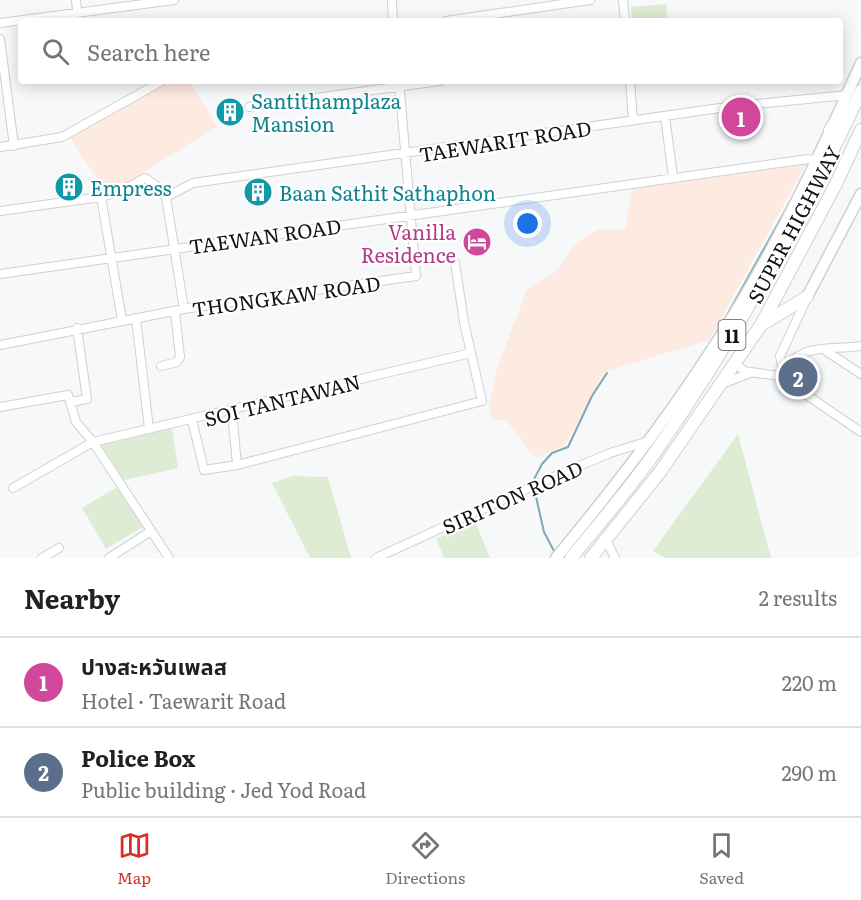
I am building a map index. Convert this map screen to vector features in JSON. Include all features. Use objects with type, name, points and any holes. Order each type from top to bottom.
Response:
[{"type":"highway","points":[[830,130],[861,90]]},
{"type":"highway","name":"SUPER HIGHWAY","points":[[571,558],[655,453],[717,360],[791,236],[861,90]]},
{"type":"highway","name":"SUPER HIGHWAY","points":[[591,558],[660,472],[761,325],[836,184],[861,130]]},
{"type":"highway","points":[[761,325],[807,297]]},
{"type":"main road","points":[[556,558],[650,441],[737,310],[781,232],[861,63]]},
{"type":"main road","points":[[807,297],[861,194]]},
{"type":"street","points":[[76,0],[78,17],[141,2],[174,0]]},
{"type":"street","points":[[392,0],[393,18]]},
{"type":"street","points":[[467,18],[590,0]]},
{"type":"street","points":[[623,0],[625,18]]},
{"type":"street","points":[[0,23],[18,22]]},
{"type":"street","points":[[0,39],[14,146]]},
{"type":"street","points":[[0,147],[62,137],[157,84]]},
{"type":"street","points":[[249,107],[399,84]]},
{"type":"street","name":"THONGKAW ROAD","points":[[0,345],[77,328],[184,309],[416,276],[399,84]]},
{"type":"street","points":[[630,84],[633,120]]},
{"type":"street","name":"TAEWARIT ROAD","points":[[166,197],[194,183],[633,120],[847,95]]},
{"type":"street","points":[[665,116],[673,177]]},
{"type":"street","name":"TAEWAN ROAD","points":[[0,274],[673,177],[808,159],[816,161]]},
{"type":"street","points":[[0,211],[101,197],[119,192],[145,177],[166,197],[184,309]]},
{"type":"street","points":[[101,197],[122,320]]},
{"type":"street","points":[[192,420],[204,470],[237,465],[482,401],[455,263]]},
{"type":"street","points":[[781,372],[780,356],[807,297]]},
{"type":"street","points":[[161,366],[179,361],[175,311]]},
{"type":"street","points":[[136,318],[149,429]]},
{"type":"street","points":[[71,402],[87,399],[77,328]]},
{"type":"street","points":[[781,372],[799,354],[823,349],[861,346]]},
{"type":"street","points":[[823,349],[861,374]]},
{"type":"street","name":"SOI TANTAWAN","points":[[13,488],[93,442],[471,353]]},
{"type":"street","points":[[735,362],[740,369],[754,372],[781,372],[861,432]]},
{"type":"street","points":[[717,388],[725,381],[754,372]]},
{"type":"street","points":[[0,407],[66,394],[71,402],[76,422],[93,442],[169,558]]},
{"type":"street","points":[[232,411],[237,465]]},
{"type":"street","name":"SIRITON ROAD","points":[[376,558],[536,484],[618,450],[650,441]]},
{"type":"street","points":[[109,558],[151,531]]},
{"type":"street","points":[[606,540],[615,558]]},
{"type":"street","points":[[42,558],[59,548]]},
{"type":"shaded area","points":[[166,84],[192,84],[217,127],[108,194],[70,138]]},
{"type":"shaded area","points":[[806,164],[709,340],[607,371],[564,446],[535,458],[507,421],[492,419],[489,407],[497,368],[527,289],[556,271],[575,245],[589,234],[598,230],[626,229],[632,186]]},
{"type":"green space","points":[[666,4],[668,18],[632,18],[631,7]]},
{"type":"green space","points":[[172,428],[178,468],[124,480],[101,445]]},
{"type":"green space","points":[[738,434],[771,558],[665,558],[653,551]]},
{"type":"green space","points":[[292,476],[328,477],[351,558],[310,558],[272,483]]},
{"type":"green space","points":[[119,486],[143,527],[106,549],[82,508]]},
{"type":"green space","points":[[475,521],[490,558],[444,558],[436,539]]},
{"type":"waterway","points":[[726,317],[796,191]]},
{"type":"waterway","points":[[532,483],[542,464],[552,453],[568,447],[592,396],[607,373]]},
{"type":"waterway","points":[[534,488],[544,532],[555,553]]},
{"type":"place","name":"Santithamplaza Mansion","points":[[230,112]]},
{"type":"place","name":"ปางสะหวันเพลส","points":[[741,117]]},
{"type":"place","name":"Empress","points":[[69,187]]},
{"type":"place","name":"Baan Sathit Sathaphon","points":[[258,192]]},
{"type":"place","name":"Vanilla Residence","points":[[477,242]]},
{"type":"place","name":"Police Box","points":[[798,377]]}]
